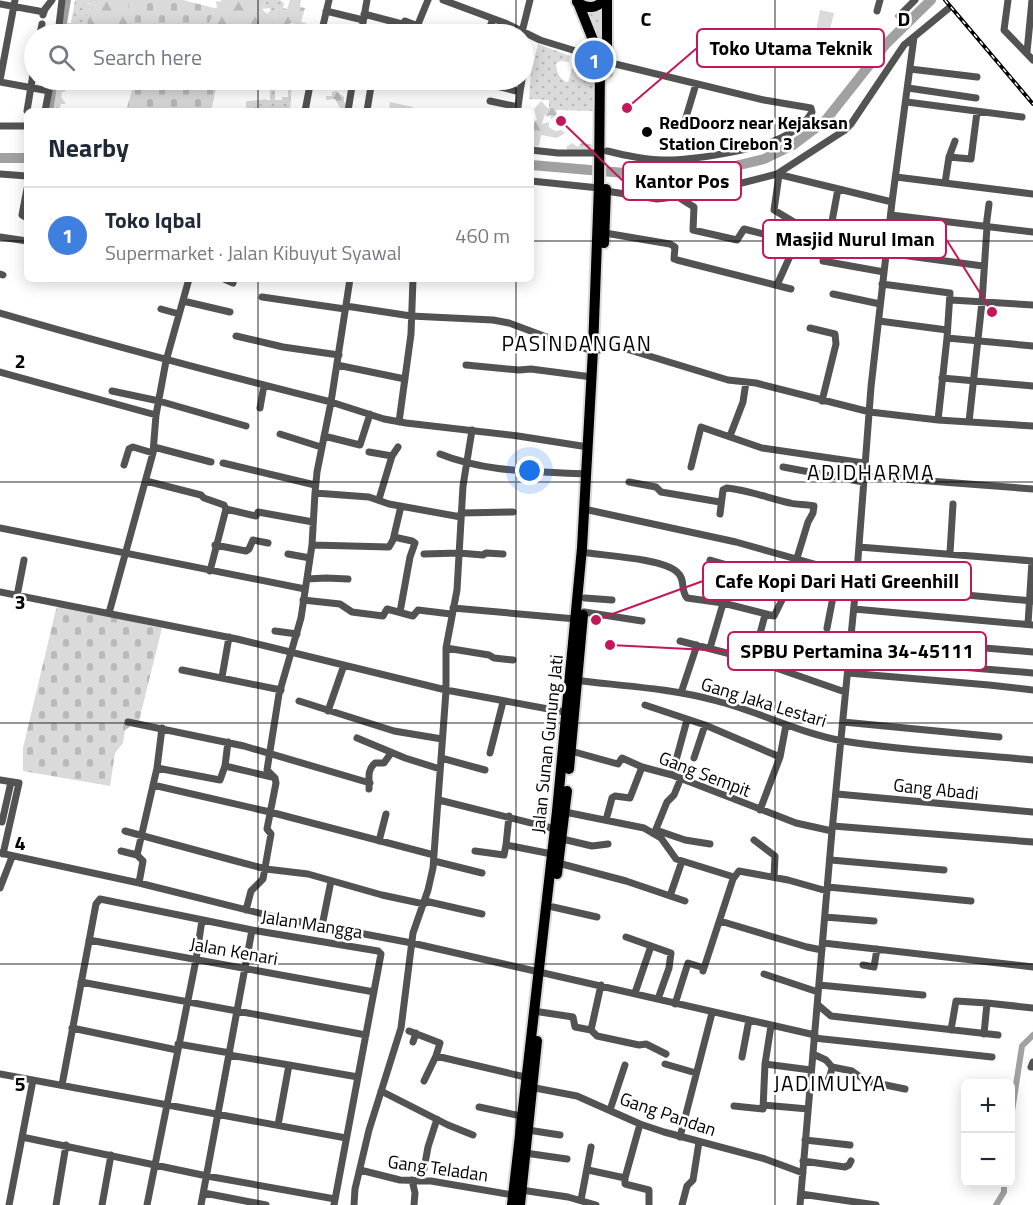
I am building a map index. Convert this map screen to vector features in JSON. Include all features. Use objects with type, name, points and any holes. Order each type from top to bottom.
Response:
[{"type":"highway","points":[[577,1],[586,8],[592,8],[606,0]]},
{"type":"highway","points":[[517,1198],[521,1116],[534,1037],[564,782],[571,751],[572,708],[586,550],[598,347],[606,0]]},
{"type":"highway","points":[[577,1],[603,58]]},
{"type":"highway","points":[[601,249],[605,233],[603,188]]},
{"type":"highway","points":[[588,510],[587,474],[592,377],[598,347]]},
{"type":"highway","points":[[580,615],[585,598],[584,567]]},
{"type":"highway","name":"Jalan Sunan Gunung Jati","points":[[564,782],[572,708]]},
{"type":"highway","points":[[534,1037],[540,1012],[542,973],[553,907],[555,864]]},
{"type":"highway","points":[[517,1198],[528,1130],[527,1083]]},
{"type":"street","points":[[0,4],[14,3],[44,13],[52,0]]},
{"type":"street","points":[[59,24],[62,0]]},
{"type":"street","points":[[323,24],[329,0]]},
{"type":"street","points":[[363,24],[367,0]]},
{"type":"street","points":[[419,24],[428,0]]},
{"type":"street","points":[[444,0],[504,24]]},
{"type":"street","points":[[522,24],[530,0]]},
{"type":"street","points":[[877,11],[880,0]]},
{"type":"street","points":[[899,16],[915,0]]},
{"type":"street","points":[[1008,0],[1004,30],[1033,60]]},
{"type":"street","points":[[1027,52],[1032,0]]},
{"type":"street","points":[[14,3],[0,81],[24,86]]},
{"type":"street","points":[[534,181],[603,188],[657,199],[722,188],[778,175],[840,134],[851,124],[904,45],[949,8]]},
{"type":"street","points":[[326,11],[402,24]]},
{"type":"street","points":[[492,24],[494,19]]},
{"type":"street","points":[[800,1205],[857,576],[864,463],[882,285],[914,37]]},
{"type":"street","points":[[534,38],[696,84],[811,108],[812,112],[810,117],[781,138],[708,156],[664,160],[534,150]]},
{"type":"street","points":[[910,69],[977,77]]},
{"type":"street","points":[[684,124],[696,84]]},
{"type":"street","points":[[908,88],[976,98]]},
{"type":"street","points":[[28,108],[31,90]]},
{"type":"street","points":[[43,90],[49,91],[46,108]]},
{"type":"street","points":[[306,108],[309,90]]},
{"type":"street","points":[[348,108],[351,90]]},
{"type":"street","points":[[367,108],[370,90]]},
{"type":"street","points":[[500,103],[503,90]]},
{"type":"street","points":[[490,101],[508,108],[518,107],[520,92],[509,90]]},
{"type":"street","points":[[907,102],[1022,117]]},
{"type":"street","points":[[949,157],[971,159],[977,112]]},
{"type":"street","points":[[0,126],[24,127]]},
{"type":"street","points":[[945,183],[949,157],[955,141]]},
{"type":"street","points":[[0,174],[24,176]]},
{"type":"street","points":[[778,175],[892,202]]},
{"type":"street","points":[[778,175],[774,210],[794,222],[800,234],[824,248],[822,260],[884,272]]},
{"type":"street","points":[[896,177],[1033,194]]},
{"type":"street","points":[[818,244],[822,237],[830,232],[838,189]]},
{"type":"street","points":[[676,196],[694,207],[693,230],[737,240],[744,229],[794,246]]},
{"type":"street","points":[[969,422],[982,302],[989,204]]},
{"type":"street","points":[[891,215],[1033,232]]},
{"type":"street","points":[[605,233],[673,245],[675,260],[791,289]]},
{"type":"street","points":[[777,285],[800,234]]},
{"type":"street","points":[[0,237],[24,241]]},
{"type":"street","points":[[886,253],[983,266]]},
{"type":"street","points":[[109,613],[154,450],[156,415],[166,361],[188,282]]},
{"type":"street","points":[[246,910],[250,892],[260,882],[266,868],[271,834],[267,829],[276,783],[275,777],[267,770],[268,753],[281,690],[297,634],[307,579],[321,447],[331,402],[350,282]]},
{"type":"street","points":[[399,422],[413,282]]},
{"type":"street","points":[[882,285],[949,292],[951,300],[938,420]]},
{"type":"street","points":[[833,294],[880,304]]},
{"type":"street","points":[[262,297],[411,316],[493,320],[509,323],[567,347],[598,347],[728,380],[756,383],[870,412],[938,420],[1033,426]]},
{"type":"street","points":[[951,300],[1033,304]]},
{"type":"street","points":[[183,301],[230,312]]},
{"type":"street","points":[[161,309],[179,314]]},
{"type":"street","points":[[0,314],[166,361],[331,402],[399,422],[588,447]]},
{"type":"street","points":[[879,321],[978,342],[1033,346]]},
{"type":"street","points":[[810,328],[835,334],[836,344],[822,401]]},
{"type":"street","points":[[236,336],[339,355]]},
{"type":"street","points":[[337,365],[405,379]]},
{"type":"street","points":[[466,365],[531,369],[592,377]]},
{"type":"street","points":[[0,372],[156,415]]},
{"type":"street","points":[[942,378],[1033,386]]},
{"type":"street","points":[[730,436],[743,402],[746,382]]},
{"type":"street","points":[[260,408],[264,385]]},
{"type":"street","points":[[112,391],[159,401],[246,426]]},
{"type":"street","points":[[324,436],[360,445],[370,414]]},
{"type":"street","points":[[691,467],[701,427],[762,448],[864,463]]},
{"type":"street","points":[[354,1205],[355,1189],[369,1130],[401,1028],[412,943],[434,858],[446,690],[446,648],[457,590],[461,515],[472,430]]},
{"type":"street","points":[[280,434],[321,447]]},
{"type":"street","points":[[379,499],[392,456],[398,447]]},
{"type":"street","points":[[124,465],[131,448],[154,450],[211,462]]},
{"type":"street","points":[[369,452],[392,456]]},
{"type":"street","points":[[440,454],[466,463],[517,471],[587,474]]},
{"type":"street","points":[[223,463],[315,489],[379,499],[389,504],[461,515],[513,512]]},
{"type":"street","points":[[783,468],[863,479],[1033,489]]},
{"type":"street","points":[[146,481],[201,495],[226,509],[256,516],[258,512],[313,522]]},
{"type":"street","points":[[628,482],[654,486],[661,492],[720,502]]},
{"type":"street","points":[[720,514],[720,502],[723,490],[726,488],[769,496],[793,504],[798,502],[814,506],[797,558]]},
{"type":"street","points":[[950,553],[953,504]]},
{"type":"street","points":[[312,544],[389,547],[394,537],[401,506]]},
{"type":"street","points":[[210,571],[226,509]]},
{"type":"street","points":[[588,510],[691,531],[857,576]]},
{"type":"street","points":[[0,528],[305,589]]},
{"type":"street","points":[[394,537],[415,543],[410,557],[400,612]]},
{"type":"street","points":[[215,545],[246,551],[253,540],[268,543]]},
{"type":"street","points":[[854,609],[1030,624],[1033,561],[859,547]]},
{"type":"street","points":[[586,550],[661,564],[679,573],[683,594],[687,598],[723,603],[765,615],[775,616],[789,583],[793,579],[855,597]]},
{"type":"street","points":[[288,554],[310,558]]},
{"type":"street","points":[[424,554],[503,554]]},
{"type":"street","points":[[16,596],[24,560]]},
{"type":"street","points":[[710,560],[789,583]]},
{"type":"street","points":[[710,648],[729,583],[727,578],[730,566]]},
{"type":"street","points":[[307,579],[348,579]]},
{"type":"street","points":[[856,585],[1031,601]]},
{"type":"street","points":[[0,592],[229,637],[503,702],[572,708]]},
{"type":"street","points":[[827,628],[834,592]]},
{"type":"street","points":[[585,598],[612,600]]},
{"type":"street","points":[[303,600],[340,604],[352,612],[383,616],[387,609],[413,616],[418,610],[580,615],[642,621]]},
{"type":"street","points":[[750,659],[757,645],[765,615]]},
{"type":"street","points":[[274,631],[297,634]]},
{"type":"street","points":[[222,678],[229,637]]},
{"type":"street","points":[[851,637],[1033,652]]},
{"type":"street","points":[[680,641],[750,659],[845,692]]},
{"type":"street","points":[[681,693],[697,645]]},
{"type":"street","points":[[446,648],[513,660]]},
{"type":"street","points":[[850,657],[1033,673]]},
{"type":"street","points":[[328,711],[344,665]]},
{"type":"street","points":[[182,670],[281,690]]},
{"type":"street","points":[[848,673],[1033,690]]},
{"type":"street","name":"Gang Jaka Lestari","points":[[575,680],[681,693],[729,704],[812,734],[842,740],[1033,760]]},
{"type":"street","points":[[299,701],[394,730],[442,740]]},
{"type":"street","points":[[490,753],[503,702]]},
{"type":"street","points":[[645,705],[705,725],[780,757]]},
{"type":"street","points":[[672,775],[687,720]]},
{"type":"street","points":[[128,722],[228,742],[369,786],[368,775],[372,766],[375,763],[384,763],[391,753]]},
{"type":"street","points":[[843,722],[999,737]]},
{"type":"street","points":[[760,810],[780,757],[786,724]]},
{"type":"street","points":[[694,758],[705,725]]},
{"type":"street","points":[[137,855],[157,768],[162,728]]},
{"type":"street","points":[[357,738],[391,753],[440,769]]},
{"type":"street","points":[[157,768],[218,780],[225,766],[228,742]]},
{"type":"street","name":"Gang Sempit","points":[[571,751],[618,764],[622,758],[642,767],[681,778],[803,826],[1033,842]]},
{"type":"street","points":[[441,758],[484,770]]},
{"type":"street","points":[[225,766],[275,777]]},
{"type":"street","points":[[606,820],[612,798],[615,796],[630,798],[642,767]]},
{"type":"street","points":[[655,832],[667,802],[674,795],[681,778]]},
{"type":"street","points":[[0,780],[19,783],[2,854],[139,883],[246,910],[412,943],[601,985],[814,1036],[992,1057]]},
{"type":"street","points":[[10,824],[1,822],[11,782]]},
{"type":"street","points":[[153,785],[270,812],[379,841],[482,873]]},
{"type":"street","name":"Gang Abadi","points":[[837,794],[1033,812]]},
{"type":"street","points":[[439,800],[559,826],[597,847],[608,844]]},
{"type":"street","points":[[379,841],[386,814]]},
{"type":"street","points":[[475,851],[502,856],[505,854],[509,816]]},
{"type":"street","points":[[559,826],[606,820],[710,844]]},
{"type":"street","points":[[125,831],[266,868],[308,874],[382,895],[482,914]]},
{"type":"street","points":[[655,832],[673,856],[734,877]]},
{"type":"street","points":[[754,840],[775,856],[774,877]]},
{"type":"street","points":[[506,845],[555,864],[626,881],[685,901]]},
{"type":"street","points":[[121,851],[137,855],[143,861],[139,883]]},
{"type":"street","points":[[0,888],[12,856]]},
{"type":"street","points":[[831,860],[944,870]]},
{"type":"street","points":[[670,896],[682,861]]},
{"type":"street","points":[[675,1004],[687,963],[704,970],[734,877],[741,871],[828,889],[971,901]]},
{"type":"street","points":[[322,926],[331,881]]},
{"type":"street","name":"Jalan Mangga","points":[[89,940],[96,904],[100,899],[252,930],[378,951],[381,954],[335,1202]]},
{"type":"street","points":[[553,907],[597,917]]},
{"type":"street","points":[[825,916],[874,921]]},
{"type":"street","points":[[147,1205],[202,920]]},
{"type":"street","points":[[720,921],[807,947],[877,950],[1033,967]]},
{"type":"street","points":[[201,1205],[252,930]]},
{"type":"street","points":[[626,938],[672,954],[658,999]]},
{"type":"street","points":[[62,1085],[89,940]]},
{"type":"street","name":"Jalan Kenari","points":[[89,940],[374,992]]},
{"type":"street","points":[[635,993],[651,946]]},
{"type":"street","points":[[863,965],[874,967],[877,950]]},
{"type":"street","points":[[764,974],[819,988],[923,994]]},
{"type":"street","points":[[81,982],[366,1035]]},
{"type":"street","points":[[591,1030],[601,985]]},
{"type":"street","points":[[951,1030],[956,1001],[1033,1008]]},
{"type":"street","points":[[984,1034],[987,1003]]},
{"type":"street","points":[[818,1005],[831,1016],[998,1035]]},
{"type":"street","points":[[540,1012],[573,1017],[575,1027],[591,1030],[597,1036],[639,1045],[646,1044],[666,1054]]},
{"type":"street","points":[[680,1137],[712,1013]]},
{"type":"street","points":[[816,1024],[831,1016]]},
{"type":"street","points":[[742,1057],[749,1020]]},
{"type":"street","points":[[734,1106],[762,1110],[765,1064],[771,1026]]},
{"type":"street","points":[[72,1028],[358,1077]]},
{"type":"street","points":[[413,1042],[412,1032],[440,1043],[424,1081]]},
{"type":"street","points":[[813,1054],[832,1067],[852,1071],[866,1081],[905,1089]]},
{"type":"street","name":"Gang Pandan","points":[[436,1056],[577,1096],[640,1124],[765,1159],[803,1173]]},
{"type":"street","points":[[1033,1062],[1031,1066],[1033,1067]]},
{"type":"street","points":[[765,1064],[812,1070]]},
{"type":"street","points":[[278,1125],[289,1065]]},
{"type":"street","points":[[610,1110],[625,1065]]},
{"type":"street","points":[[665,1065],[696,1073]]},
{"type":"street","points":[[810,1091],[823,1087],[828,1082],[832,1067]]},
{"type":"street","points":[[0,1074],[346,1137]]},
{"type":"street","points":[[9,1205],[33,1080]]},
{"type":"street","points":[[381,1091],[473,1135]]},
{"type":"street","points":[[763,1105],[808,1109]]},
{"type":"street","points":[[479,1107],[521,1116]]},
{"type":"street","points":[[422,1180],[428,1147],[437,1119]]},
{"type":"street","points":[[640,1124],[625,1178],[627,1185],[649,1190],[649,1205]]},
{"type":"street","points":[[528,1130],[560,1135]]},
{"type":"street","points":[[22,1137],[335,1202]]},
{"type":"street","points":[[805,1140],[850,1144]]},
{"type":"street","points":[[682,1205],[687,1186],[693,1180],[699,1142]]},
{"type":"street","points":[[56,1205],[66,1145]]},
{"type":"street","points":[[581,1200],[591,1147]]},
{"type":"street","points":[[525,1153],[567,1159]]},
{"type":"street","points":[[102,1205],[111,1155]]},
{"type":"street","points":[[803,1161],[845,1167],[851,1161]]},
{"type":"street","name":"Gang Teladan","points":[[360,1170],[384,1177],[422,1180],[517,1198],[581,1200],[596,1205]]},
{"type":"street","points":[[588,1170],[625,1178]]},
{"type":"street","points":[[412,1180],[415,1193],[414,1205]]},
{"type":"street","points":[[204,1193],[266,1205]]},
{"type":"street","points":[[801,1194],[876,1205]]},
{"type":"green space","points":[[75,0],[85,0],[87,4],[92,3],[96,6],[87,11],[88,24],[66,24],[71,23]]},
{"type":"green space","points":[[85,0],[146,0],[138,24],[88,24],[86,13],[96,6],[86,3]]},
{"type":"green space","points":[[127,0],[183,0],[214,8],[209,24],[127,24],[130,14]]},
{"type":"green space","points":[[221,0],[267,0],[262,9],[274,18],[277,16],[275,13],[277,9],[281,8],[284,11],[287,9],[290,0],[301,0],[300,7],[305,8],[301,22],[306,23],[209,24],[214,8],[217,8],[216,1],[221,2]]},
{"type":"green space","points":[[267,0],[280,0],[284,3],[283,8],[287,9],[284,11],[277,9],[275,12],[277,16],[274,18],[267,13],[270,8],[262,9]]},
{"type":"green space","points":[[604,7],[603,53],[586,13],[595,12]]},
{"type":"green space","points":[[820,10],[834,13],[829,34],[816,31]]},
{"type":"green space","points":[[538,44],[570,56],[569,62],[556,63],[559,75],[568,82],[572,69],[579,69],[576,76],[580,79],[583,79],[586,74],[587,77],[594,78],[594,111],[556,110],[556,108],[549,108],[549,100],[529,99],[530,90],[534,90],[534,61]]},
{"type":"green space","points":[[57,90],[66,90],[62,92],[61,97],[66,104],[61,104],[60,108],[52,108]]},
{"type":"green space","points":[[132,90],[216,90],[212,108],[127,108]]},
{"type":"green space","points":[[270,90],[275,90],[275,100],[288,97],[288,90],[292,90],[290,108],[246,108],[247,101],[270,100]]},
{"type":"green space","points":[[336,91],[344,97],[346,108],[340,108],[335,99],[326,100],[326,96],[332,96],[332,92]]},
{"type":"green space","points":[[266,99],[270,107],[262,108],[260,102],[256,108],[246,108],[246,102]]},
{"type":"green space","points":[[541,101],[548,108],[556,108],[557,114],[552,119],[551,115],[547,117],[545,114],[542,124],[549,122],[549,127],[565,133],[557,138],[541,135],[539,146],[534,147],[534,121],[537,120],[534,109]]},
{"type":"green space","points":[[390,102],[413,107],[413,108],[389,108]]},
{"type":"green space","points":[[572,143],[578,147],[581,143],[596,145],[596,150],[568,151],[566,147]]},
{"type":"green space","points":[[59,606],[162,628],[139,721],[125,730],[123,743],[115,753],[110,786],[23,771],[23,748],[56,609]]},
{"type":"waterway","points":[[64,24],[68,0]]},
{"type":"waterway","points":[[534,165],[672,177],[702,174],[764,159],[793,145],[825,121],[886,44],[931,0]]},
{"type":"waterway","points":[[50,108],[53,90]]},
{"type":"waterway","points":[[0,158],[24,158]]},
{"type":"waterway","points":[[1015,1092],[1022,1046],[1033,1035]]},
{"type":"waterway","points":[[996,1205],[1004,1192],[1004,1187]]},
{"type":"railway","points":[[945,0],[1033,104]]},
{"type":"place","name":"Toko Iqbal","points":[[594,60]]},
{"type":"place","name":"Toko Utama Teknik","points":[[627,108]]},
{"type":"place","name":"Kantor Pos","points":[[561,121]]},
{"type":"place","name":"RedDoorz near Kejaksan Station Cirebon 3","points":[[647,132]]},
{"type":"place","name":"Masjid Nurul Iman","points":[[992,312]]},
{"type":"place","name":"Cafe Kopi Dari Hati Greenhill","points":[[596,620]]},
{"type":"place","name":"SPBU Pertamina 34-45111","points":[[610,645]]},
{"type":"district","name":"PASINDANGAN","points":[[577,343]]},
{"type":"district","name":"ADIDHARMA","points":[[871,472]]},
{"type":"district","name":"JADIMULYA","points":[[830,1083]]}]
